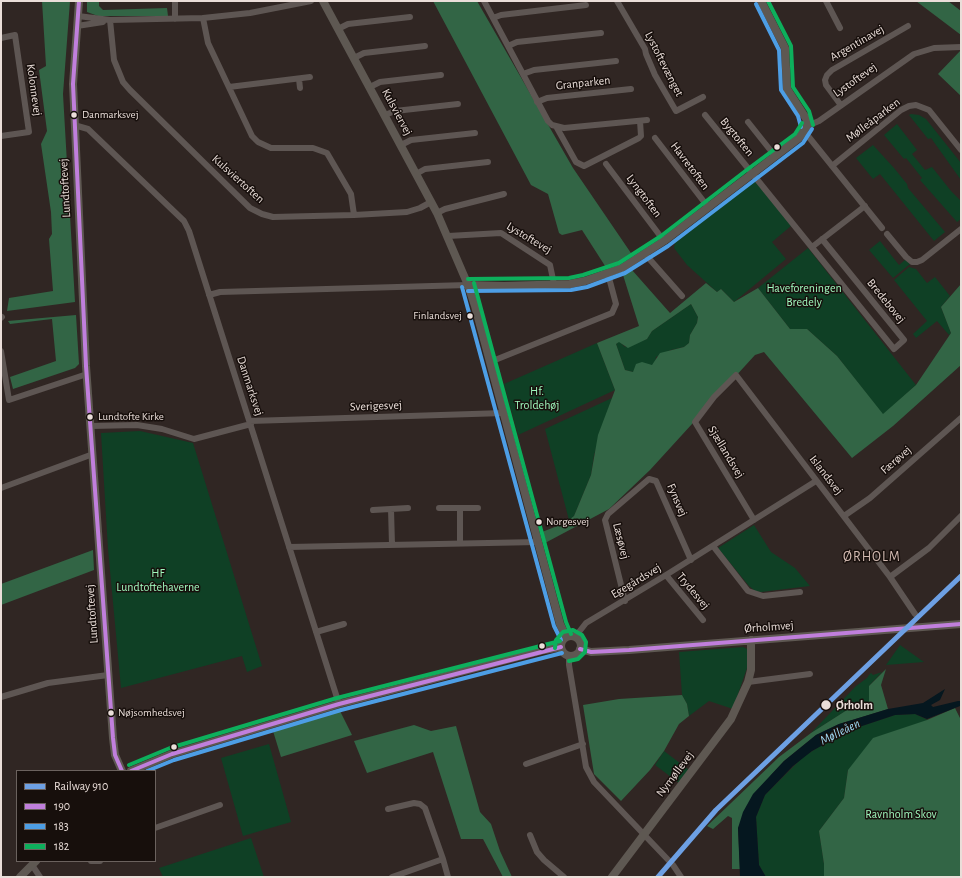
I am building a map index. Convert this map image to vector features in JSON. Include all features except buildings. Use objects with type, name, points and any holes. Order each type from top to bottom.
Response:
[{"type":"street","name":"Lundtoftevej","points":[[79,1],[73,84],[87,374],[114,747],[115,755],[122,770]]},
{"type":"street","points":[[175,1],[175,19]]},
{"type":"street","points":[[78,16],[110,20],[203,18],[250,13],[311,1]]},
{"type":"street","name":"Kulsviervej","points":[[323,1],[437,213],[468,285],[504,413],[560,624],[566,637]]},
{"type":"street","points":[[484,1],[548,121],[558,128],[576,162],[584,166],[640,138],[640,120]]},
{"type":"street","name":"Lystoftevænget","points":[[617,1],[645,49],[655,75],[676,111],[703,97]]},
{"type":"street","points":[[762,1],[785,48],[787,89],[804,114],[806,129],[832,166],[882,228]]},
{"type":"street","points":[[826,1],[840,28]]},
{"type":"street","points":[[493,18],[501,15],[586,5]]},
{"type":"street","points":[[338,29],[348,24],[410,17]]},
{"type":"street","points":[[203,18],[208,43],[252,136],[258,142],[271,148],[313,148],[327,153],[351,194],[354,215]]},
{"type":"street","points":[[77,26],[110,20]]},
{"type":"street","name":"Kulsviertoften","points":[[110,20],[111,46],[114,60],[123,82],[250,208],[262,214],[273,217],[354,215],[407,212],[420,208],[431,202]]},
{"type":"street","name":"Argentinavej","points":[[840,104],[826,85],[825,80],[827,75],[832,70],[908,26]]},
{"type":"street","points":[[508,46],[517,42],[601,33]]},
{"type":"street","name":"Kolonnevej","points":[[1,38],[15,36],[29,132],[1,136]]},
{"type":"street","points":[[354,58],[364,53],[425,46]]},
{"type":"street","name":"Lystoftevej","points":[[468,285],[554,284],[585,281],[608,274],[645,254],[664,241],[775,156],[806,129],[914,54],[934,48],[961,47]]},
{"type":"street","name":"Granparken","points":[[522,74],[534,70],[616,61]]},
{"type":"street","points":[[370,87],[380,82],[441,75]]},
{"type":"street","points":[[229,87],[310,77]]},
{"type":"street","points":[[299,79],[300,88]]},
{"type":"street","name":"Granparken","points":[[538,102],[547,98],[631,89]]},
{"type":"street","points":[[385,115],[395,111],[458,104]]},
{"type":"street","name":"Mølleåparken","points":[[832,166],[901,110],[909,106],[916,105],[928,110],[961,150]]},
{"type":"street","name":"Bygtoften","points":[[705,115],[752,174]]},
{"type":"street","points":[[558,128],[647,120]]},
{"type":"street","points":[[748,122],[775,156]]},
{"type":"street","name":"Danmarksvej","points":[[74,125],[88,129],[184,221],[189,231],[339,704]]},
{"type":"street","points":[[401,145],[410,140],[475,132]]},
{"type":"street","name":"Havretoften","points":[[655,138],[708,207]]},
{"type":"street","points":[[416,174],[425,169],[488,162]]},
{"type":"street","name":"Lyngtoften","points":[[606,164],[664,241]]},
{"type":"street","name":"Bredebovej","points":[[752,174],[894,349],[904,340],[822,239]]},
{"type":"street","points":[[437,213],[444,209],[504,194]]},
{"type":"street","points":[[812,247],[865,206]]},
{"type":"street","points":[[887,234],[906,257],[912,262],[917,262],[922,260],[961,229]]},
{"type":"street","name":"Lystoftevej","points":[[448,236],[501,233],[550,265],[554,284]]},
{"type":"street","points":[[645,254],[682,296]]},
{"type":"street","points":[[490,362],[612,313],[616,304],[608,274]]},
{"type":"street","points":[[209,295],[220,292],[468,285]]},
{"type":"street","points":[[1,351],[10,400],[87,374]]},
{"type":"street","name":"Islandsvej","points":[[714,397],[736,375],[890,577],[914,614]]},
{"type":"street","name":"Sjællandsvej","points":[[714,397],[695,422],[754,520]]},
{"type":"street","name":"Sverigesvej","points":[[91,426],[138,425],[162,429],[194,439],[209,437],[250,422],[504,413]]},
{"type":"street","name":"Færøvej","points":[[844,516],[870,498],[961,418]]},
{"type":"street","points":[[1,488],[93,454]]},
{"type":"street","name":"Fynsvej","points":[[629,496],[649,479],[656,480],[691,560]]},
{"type":"street","name":"Egegårdsvej","points":[[575,637],[586,623],[625,601],[816,481]]},
{"type":"street","name":"Læsøvej","points":[[625,601],[604,520],[608,514],[629,496]]},
{"type":"street","points":[[373,510],[408,508]]},
{"type":"street","points":[[439,508],[478,508]]},
{"type":"street","points":[[460,508],[460,543]]},
{"type":"street","points":[[391,509],[392,545]]},
{"type":"street","points":[[890,577],[929,548],[961,516]]},
{"type":"street","points":[[289,547],[538,542]]},
{"type":"street","points":[[713,546],[748,591],[763,596],[800,592]]},
{"type":"street","name":"Trydesvej","points":[[666,575],[703,620]]},
{"type":"street","points":[[316,632],[344,624]]},
{"type":"street","name":"Ørholmvej","points":[[580,650],[591,652],[961,624]]},
{"type":"street","points":[[566,637],[575,637],[580,642],[580,650],[575,654],[569,655],[564,652],[561,647],[561,643],[566,637]]},
{"type":"street","name":"Nymøllevej","points":[[612,877],[723,730],[737,708],[748,682],[751,670],[751,640]]},
{"type":"street","points":[[133,770],[172,754],[339,704],[528,654],[561,647]]},
{"type":"street","points":[[569,655],[568,665],[586,767],[594,782],[673,865],[681,877]]},
{"type":"street","points":[[748,682],[810,674]]},
{"type":"street","points":[[1,697],[48,683],[108,675]]},
{"type":"street","points":[[526,764],[583,744]]},
{"type":"street","points":[[388,809],[414,803],[420,804],[425,808],[448,877]]},
{"type":"street","points":[[156,828],[220,805]]},
{"type":"street","points":[[530,835],[537,852],[564,877]]},
{"type":"street","points":[[392,877],[443,859]]},
{"type":"street","points":[[20,877],[34,863],[40,877]]},
{"type":"green space","points":[[42,1],[70,1],[63,94],[75,302],[7,311],[9,298],[53,291],[49,239],[52,234],[51,212],[41,144],[47,131],[39,70],[46,66]]},
{"type":"green space","points":[[87,1],[99,1],[99,6],[103,10],[167,8],[168,16],[98,16],[87,12]]},
{"type":"green space","points":[[433,1],[477,1],[573,168],[633,256],[607,269],[582,230],[562,235],[559,233],[548,194],[531,185]]},
{"type":"green space","points":[[916,1],[948,1],[961,11],[961,35]]},
{"type":"green space","points":[[961,50],[961,96],[938,74]]},
{"type":"green space","points":[[909,115],[919,115],[926,119],[961,163],[961,180],[931,138],[928,139]]},
{"type":"green space","points":[[897,124],[917,150],[912,154],[925,170],[932,167],[961,201],[961,219],[957,222],[920,180],[922,178],[906,158],[904,159],[884,135]]},
{"type":"green space","points":[[873,145],[894,168],[907,184],[908,188],[945,232],[934,241],[880,174],[873,179],[856,158]]},
{"type":"green space","points":[[755,181],[791,226],[772,242],[786,259],[734,302],[721,289],[717,292],[687,265],[674,248],[675,243]]},
{"type":"green space","points":[[880,241],[899,265],[905,260],[910,264],[893,278],[869,250]]},
{"type":"green space","name":"Haveforeningen Bredely","points":[[808,248],[916,385],[883,415],[837,356],[807,329],[790,329],[758,288]]},
{"type":"green space","points":[[909,267],[916,269],[927,283],[935,277],[950,296],[941,307],[951,333],[949,335],[937,321],[916,338],[913,334],[927,321],[894,280]]},
{"type":"green space","points":[[632,270],[670,313],[706,283],[717,292],[721,289],[734,302],[758,288],[790,329],[807,329],[837,356],[883,414],[916,385],[951,333],[941,307],[961,284],[961,365],[893,426],[852,458],[764,352],[755,355],[650,470],[609,509],[545,543],[542,532],[565,523],[574,516],[591,475],[598,435],[615,390],[597,343],[639,326],[623,275]],"holes":[[[691,304],[698,317],[697,323],[690,335],[689,343],[684,347],[660,353],[652,365],[642,362],[636,364],[633,372],[625,370],[616,344],[619,342],[628,348],[647,339],[652,331]]]},
{"type":"green space","points":[[691,304],[698,317],[697,323],[690,335],[689,343],[684,347],[671,350],[656,357],[655,364],[633,372],[625,370],[616,344],[619,341],[625,347],[647,339],[652,331]]},
{"type":"green space","points":[[76,315],[79,364],[75,368],[13,389],[10,377],[56,361],[52,319],[10,324],[8,321]]},
{"type":"green space","name":"Hf. Troldehøj","points":[[597,343],[615,390],[518,435],[504,384]]},
{"type":"green space","points":[[612,398],[594,455],[591,475],[574,516],[569,520],[545,429]]},
{"type":"green space","name":"HF Lundtoftehaverne","points":[[140,431],[193,443],[262,666],[247,672],[242,656],[121,688],[108,549],[101,433]]},
{"type":"green space","points":[[754,525],[771,552],[795,568],[810,586],[761,592],[755,591],[749,586],[718,548]]},
{"type":"green space","points":[[93,550],[94,570],[1,605],[1,584]]},
{"type":"green space","points":[[900,645],[924,662],[886,665]]},
{"type":"green space","points":[[743,647],[747,649],[747,668],[733,709],[709,701],[689,716],[687,704],[682,695],[679,652]]},
{"type":"green space","points":[[886,669],[881,685],[888,709],[839,724],[816,735],[784,761],[771,775],[738,828],[740,869],[732,869],[732,818],[728,816],[713,829],[707,826],[779,757],[811,733],[847,710],[869,710],[869,686]]},
{"type":"green space","points":[[882,672],[869,686],[870,710],[850,710],[844,712],[811,733],[856,686],[871,673],[873,675]]},
{"type":"green space","points":[[682,695],[687,704],[689,716],[679,724],[664,751],[650,770],[621,801],[594,774],[583,705],[619,699]]},
{"type":"green space","name":"Ravnholm Skov","points":[[955,708],[961,720],[961,877],[824,877],[824,864],[819,831],[844,798],[848,770],[873,738],[927,720]]},
{"type":"green space","points":[[340,711],[352,735],[281,757],[273,731]]},
{"type":"green space","points":[[915,714],[928,720],[848,770],[844,798],[819,831],[824,864],[824,877],[766,877],[759,865],[756,817],[765,795],[803,757],[830,740],[850,730],[895,715]]},
{"type":"green space","points":[[414,725],[431,731],[456,726],[480,812],[491,824],[500,851],[512,877],[503,877],[483,839],[461,839],[433,752],[367,773],[354,741]]},
{"type":"green space","points":[[269,744],[291,822],[243,836],[221,758]]},
{"type":"green space","points":[[664,751],[689,770],[679,783],[655,765]]},
{"type":"green space","points":[[251,838],[264,877],[163,877],[159,868]]},
{"type":"water","name":"Mølleåen","points":[[945,689],[940,700],[931,705],[933,707],[961,701],[960,706],[927,719],[915,714],[895,715],[850,730],[812,751],[793,766],[765,795],[756,817],[759,865],[766,877],[740,877],[738,828],[743,812],[753,794],[784,761],[816,735],[839,724],[888,709],[923,703]]},
{"type":"rail line","name":"910","points":[[658,877],[716,810],[961,576]]},
{"type":"transit line","name":"190","points":[[79,1],[73,84],[86,366],[113,738],[115,755],[122,770]]},
{"type":"transit line","name":"182","points":[[768,1],[791,46],[793,87],[809,111],[813,125]]},
{"type":"transit line","name":"183","points":[[756,4],[779,50],[781,90],[798,116],[801,127]]},
{"type":"transit line","name":"182","points":[[468,279],[569,278],[619,263],[661,236],[795,134],[802,123]]},
{"type":"transit line","name":"183","points":[[468,291],[571,290],[587,287],[625,273],[668,246],[803,143],[812,129]]},
{"type":"transit line","name":"182","points":[[474,283],[566,622],[571,634]]},
{"type":"transit line","name":"183","points":[[462,287],[554,626],[561,640]]},
{"type":"transit line","name":"190","points":[[580,649],[591,652],[629,650],[961,624]]},
{"type":"transit line","name":"182","points":[[555,648],[556,640],[563,632],[573,630],[582,635],[586,642],[585,652],[578,659],[569,661]]},
{"type":"transit line","name":"182","points":[[129,765],[170,748],[337,698],[560,641]]},
{"type":"transit line","name":"190","points":[[133,770],[172,754],[339,704],[561,647]]},
{"type":"transit line","name":"183","points":[[149,770],[174,760],[341,710],[562,653]]},
{"type":"place","name":"Danmarksvej","points":[[74,115]]},
{"type":"place","name":"Finlandsvej","points":[[470,316]]},
{"type":"place","name":"Lundtofte Kirke","points":[[90,417]]},
{"type":"place","name":"Norgesvej","points":[[539,522]]},
{"type":"place","name":"Ørholm","points":[[826,705]]},
{"type":"place","name":"Nøjsomhedsvej","points":[[111,713]]},
{"type":"district","name":"ØRHOLM","points":[[872,557]]}]
